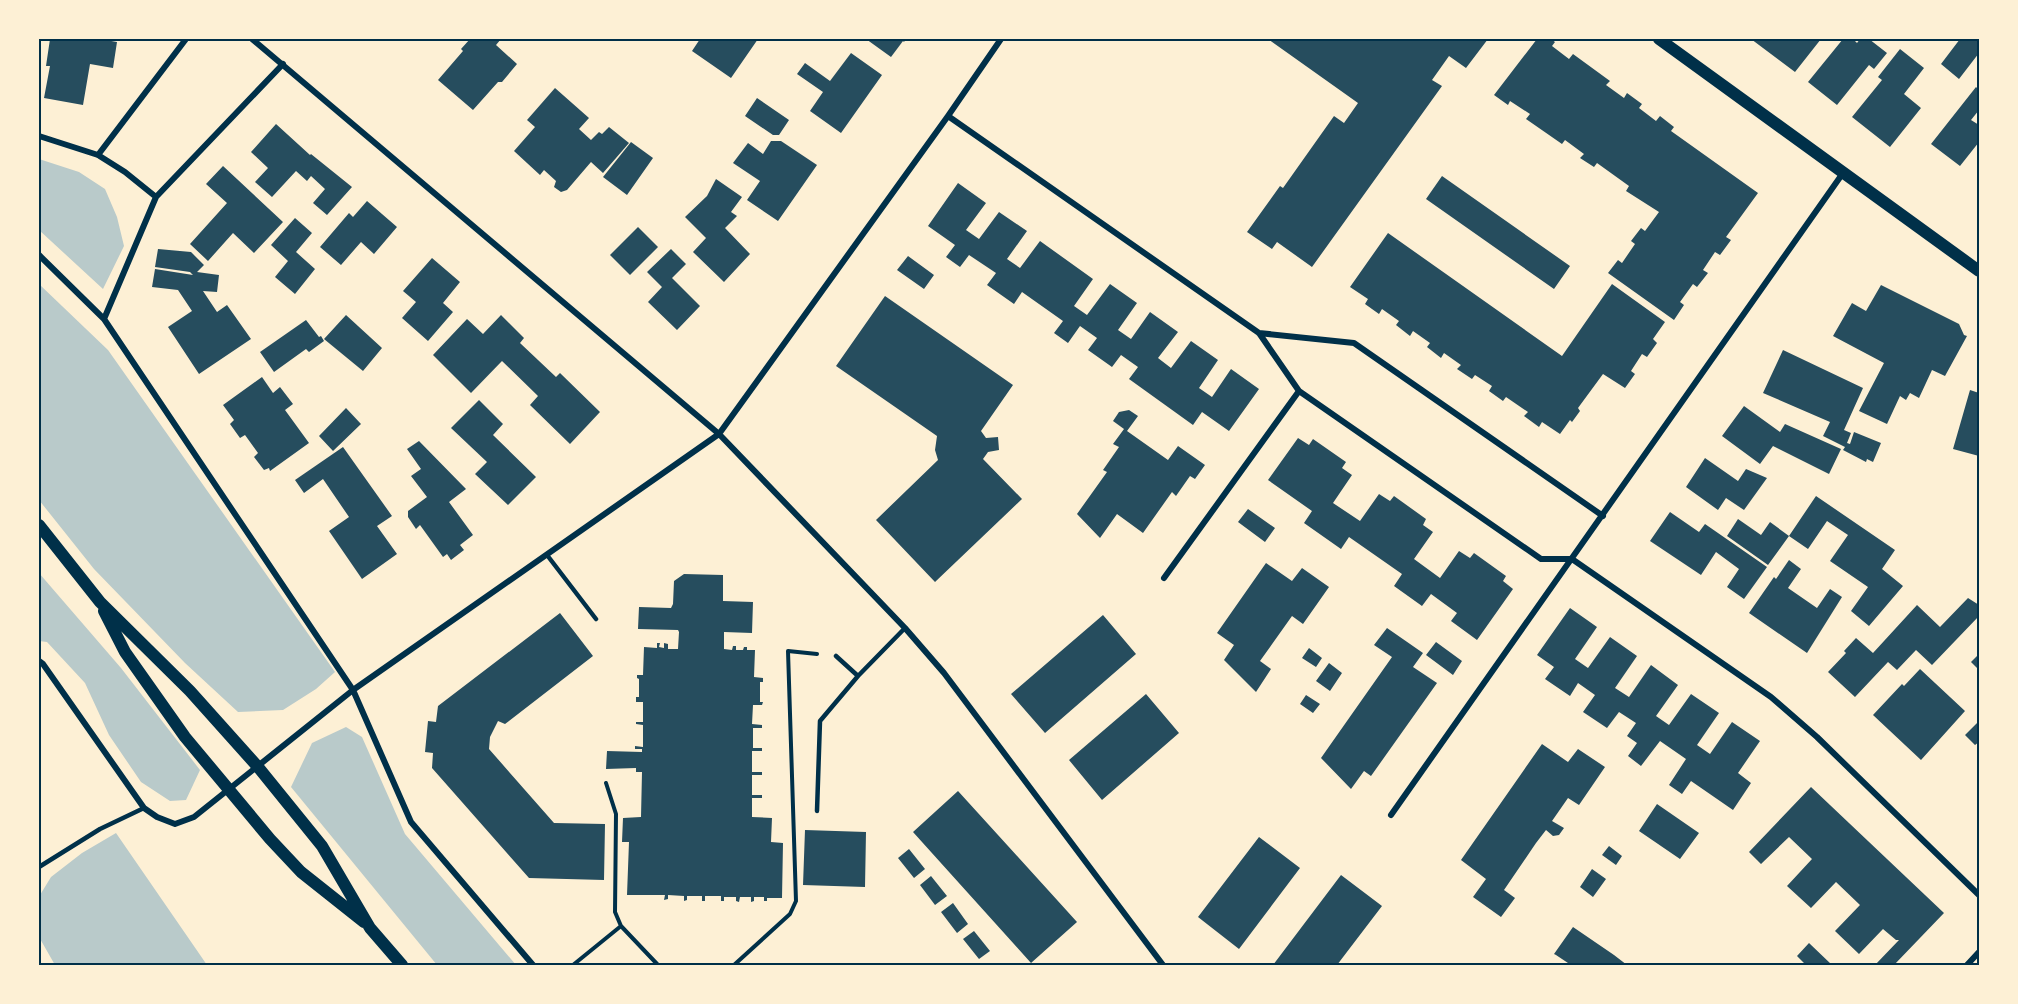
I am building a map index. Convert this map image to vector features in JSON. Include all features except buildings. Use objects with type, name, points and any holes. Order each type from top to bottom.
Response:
[{"type":"main road","points":[[1659,39],[1979,271]]},
{"type":"main road","points":[[39,525],[100,602],[190,691],[258,767],[322,846],[370,928]]},
{"type":"main road","points":[[100,602],[125,652],[184,736],[270,839],[301,872],[370,928],[402,965]]},
{"type":"street","points":[[98,155],[186,39]]},
{"type":"street","points":[[252,39],[719,434],[904,628],[944,674],[1163,965]]},
{"type":"street","points":[[39,661],[144,808],[157,817],[175,824],[194,817],[353,690],[719,434],[1001,39]]},
{"type":"street","points":[[104,319],[156,197],[283,64]]},
{"type":"street","points":[[948,116],[1259,333],[1299,391],[1541,559],[1572,559],[1771,697],[1817,737],[1979,895]]},
{"type":"street","points":[[39,136],[98,155],[125,172],[156,197]]},
{"type":"street","points":[[1390,815],[1843,173]]},
{"type":"street","points":[[39,255],[104,319],[353,690],[411,822],[533,965]]},
{"type":"street","points":[[1259,333],[1354,343],[1603,516]]},
{"type":"street","points":[[1164,578],[1299,391]]},
{"type":"street","points":[[1967,965],[1979,952]]},
{"type":"lane","points":[[547,555],[596,619]]},
{"type":"lane","points":[[817,811],[820,721],[858,676],[904,628]]},
{"type":"lane","points":[[836,656],[858,676]]},
{"type":"lane","points":[[39,867],[100,829],[144,808]]},
{"type":"path","points":[[734,965],[790,914],[796,901],[789,651],[836,656]]},
{"type":"path","points":[[606,783],[616,814],[615,912],[621,926],[658,965]]},
{"type":"path","points":[[573,965],[621,926]]},
{"type":"shaded area","points":[[39,159],[79,172],[105,189],[117,217],[124,246],[103,289],[39,230]]},
{"type":"shaded area","points":[[39,284],[108,350],[335,672],[316,689],[283,710],[238,712],[185,663],[94,569],[39,500]]},
{"type":"shaded area","points":[[39,573],[121,668],[200,770],[186,800],[170,801],[141,782],[109,735],[85,683],[47,642],[39,641]]},
{"type":"shaded area","points":[[346,727],[362,737],[405,834],[516,965],[437,965],[291,787],[312,743]]},
{"type":"shaded area","points":[[116,833],[207,965],[55,965],[39,937],[40,895],[51,877],[82,853]]}]
